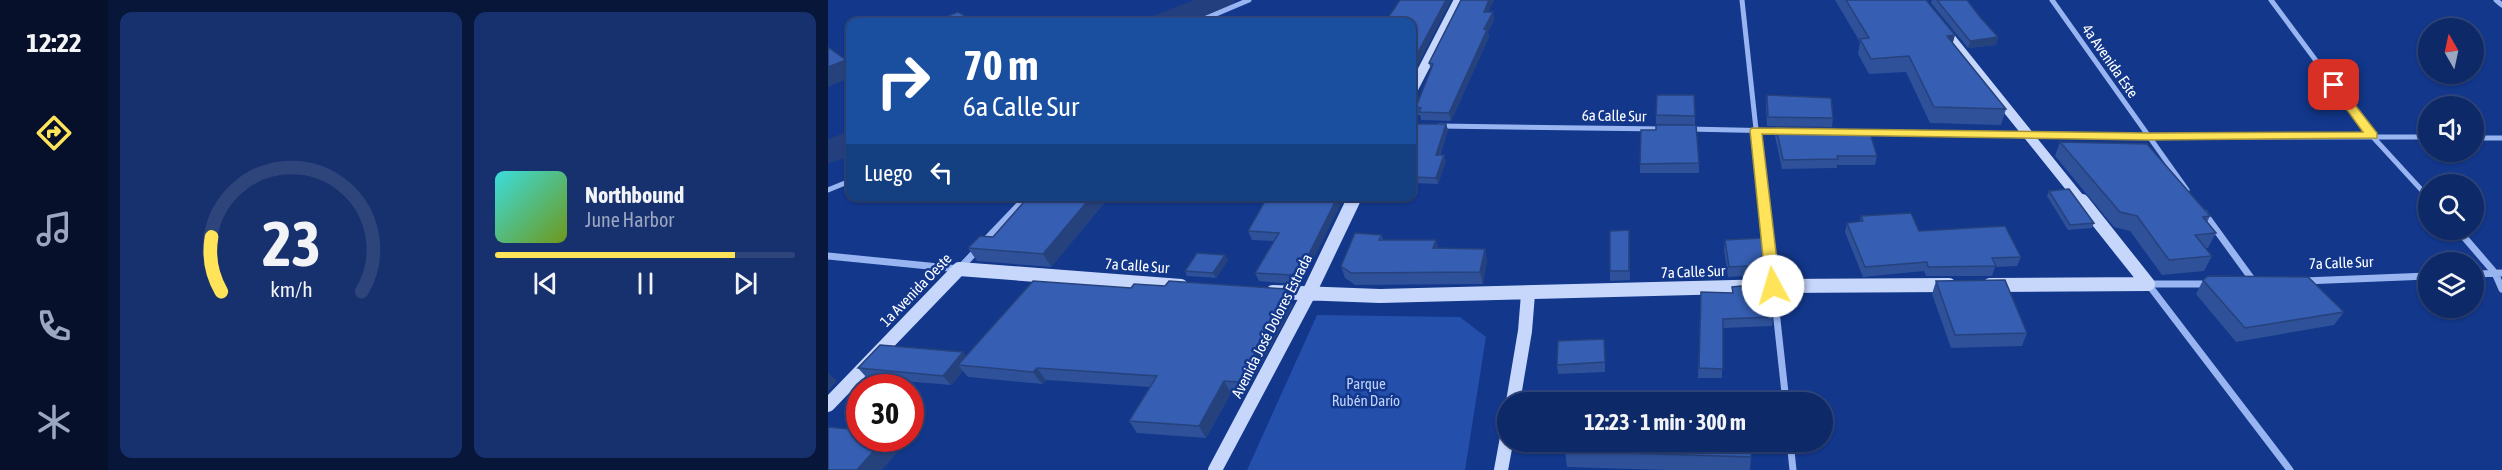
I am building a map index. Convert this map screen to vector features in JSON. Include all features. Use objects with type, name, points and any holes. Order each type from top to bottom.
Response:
[{"type":"street","points":[[1206,18],[1249,0]]},
{"type":"street","points":[[1416,83],[1459,0]]},
{"type":"street","points":[[1742,0],[1785,392]]},
{"type":"street","name":"4a Avenida Este","points":[[2052,0],[2194,201]]},
{"type":"street","points":[[2271,0],[2372,136],[2418,185]]},
{"type":"street","points":[[1934,18],[2148,284],[2290,470]]},
{"type":"street","name":"6a Calle Sur","points":[[1434,125],[1791,131]]},
{"type":"street","points":[[1827,132],[2418,137]]},
{"type":"street","points":[[2484,138],[2502,138]]},
{"type":"street","points":[[828,190],[846,183]]},
{"type":"street","name":"1a Avenida Oeste","points":[[828,405],[1023,201]]},
{"type":"street","name":"Avenida José Dolores Estrada","points":[[1215,470],[1308,295],[1354,201]]},
{"type":"street","points":[[2201,210],[2254,283]]},
{"type":"street","points":[[2467,240],[2498,273],[2502,290]]},
{"type":"street","points":[[828,256],[959,269]]},
{"type":"street","name":"7a Calle Sur","points":[[959,269],[1191,286]]},
{"type":"street","name":"7a Calle Sur","points":[[2301,281],[2418,276]]},
{"type":"street","points":[[2244,283],[2266,283]]},
{"type":"street","name":"7a Calle Sur","points":[[1261,291],[1308,295],[1528,294],[1773,286],[2211,284]]},
{"type":"street","points":[[1515,392],[1528,294]]},
{"type":"street","points":[[1501,470],[1504,452]]},
{"type":"street","points":[[1791,452],[1793,470]]},
{"type":"green space","name":"Parque Rubén Darío","points":[[1317,315],[1460,317],[1486,337],[1465,470],[1247,470]]},
{"type":"building","points":[[1400,0],[1446,0],[1416,56],[1416,18],[1388,18]]},
{"type":"building","points":[[1461,0],[1489,0],[1484,12],[1493,12],[1484,29],[1487,30],[1449,113],[1419,112],[1421,108],[1416,107],[1433,64],[1429,63]]},
{"type":"building","points":[[1846,0],[1926,0],[1955,35],[1947,36],[2006,109],[1934,107],[1909,56],[1871,59],[1860,39],[1869,38]]},
{"type":"building","points":[[1937,0],[1967,0],[1998,37],[1970,41]]},
{"type":"building","points":[[958,12],[968,18],[942,18]]},
{"type":"building","points":[[828,47],[846,60],[828,67]]},
{"type":"building","points":[[1657,95],[1694,95],[1695,116],[1656,115]]},
{"type":"building","points":[[1767,95],[1831,98],[1833,118],[1768,117]]},
{"type":"building","points":[[1416,124],[1446,124],[1436,155],[1444,155],[1436,178],[1416,177]]},
{"type":"building","points":[[1656,125],[1696,125],[1699,163],[1640,164],[1641,130],[1656,130]]},
{"type":"building","points":[[1776,127],[1834,128],[1835,133],[1870,133],[1877,156],[1783,160]]},
{"type":"building","points":[[2060,142],[2147,144],[2210,216],[2203,217],[2216,233],[2195,235],[2212,256],[2169,260],[2137,216],[2120,212]]},
{"type":"building","points":[[2069,189],[2094,223],[2070,225],[2049,191]]},
{"type":"building","points":[[1025,201],[1088,201],[1043,254],[968,248],[980,236],[993,237]]},
{"type":"building","points":[[1265,201],[1336,201],[1300,272],[1290,275],[1255,273],[1279,233],[1248,231]]},
{"type":"building","points":[[1911,213],[1919,231],[2005,226],[2021,257],[1992,258],[1996,266],[1928,267],[1927,262],[1865,267],[1847,223],[1863,221],[1861,216]]},
{"type":"building","points":[[1629,230],[1629,271],[1610,271],[1610,231]]},
{"type":"building","points":[[1355,233],[1382,235],[1379,240],[1436,240],[1433,248],[1485,249],[1480,272],[1351,273],[1341,266]]},
{"type":"building","points":[[1762,238],[1767,265],[1729,267],[1725,240]]},
{"type":"building","points":[[1197,253],[1225,255],[1213,273],[1185,271]]},
{"type":"building","points":[[2208,276],[2308,277],[2344,312],[2245,328],[2203,280]]},
{"type":"building","points":[[2005,280],[2027,333],[1955,335],[1936,281]]},
{"type":"building","points":[[1033,281],[1131,288],[1134,284],[1165,286],[1169,281],[1286,289],[1288,293],[1239,382],[1224,381],[1199,426],[1129,421],[1157,376],[1037,368],[1033,372],[958,365]]},
{"type":"building","points":[[1741,286],[1769,297],[1773,317],[1723,319],[1723,369],[1699,368],[1701,292],[1733,293],[1732,287]]},
{"type":"building","points":[[1604,339],[1605,362],[1557,365],[1558,341]]},
{"type":"building","points":[[880,345],[963,352],[943,376],[858,368]]},
{"type":"building","points":[[828,427],[846,429],[846,452],[873,452],[857,470],[828,470]]},
{"type":"building","points":[[1596,452],[1751,452],[1751,457]]},
{"type":"waterway","points":[[1174,18],[1221,0]]},
{"type":"waterway","points":[[828,153],[846,144]]},
{"type":"route","points":[[1773,286],[1756,130],[2148,136],[2372,136],[2334,85]]}]
